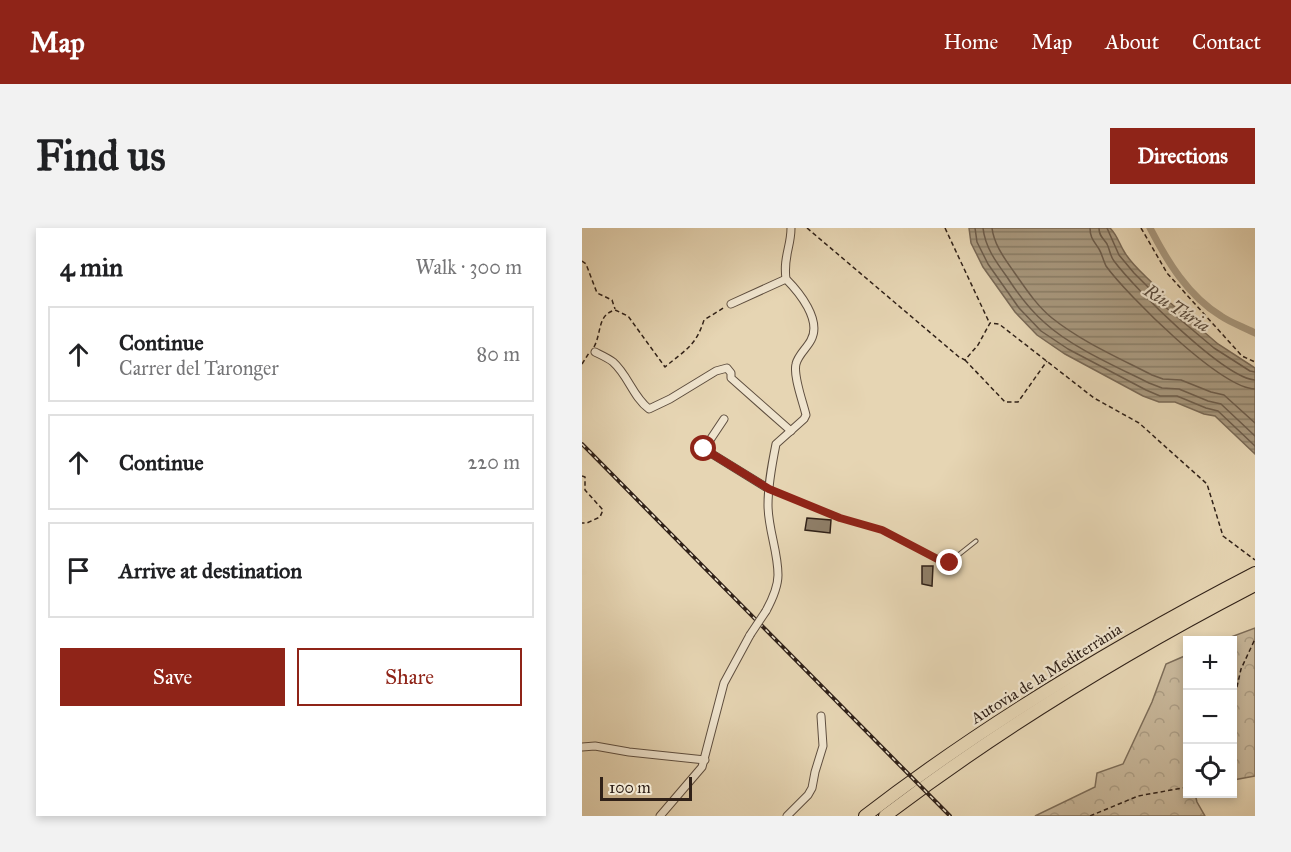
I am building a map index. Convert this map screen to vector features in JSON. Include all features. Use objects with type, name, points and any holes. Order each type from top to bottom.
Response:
[{"type":"highway","name":"Autovia de la Mediterrània","points":[[885,816],[963,759],[1082,682],[1228,593],[1255,573]]},
{"type":"highway","name":"Autovia de la Mediterrània","points":[[865,816],[1016,709],[1075,672],[1228,593],[1255,585]]},
{"type":"street","points":[[660,816],[702,767],[724,683],[774,595],[778,577],[776,552],[769,522],[769,489],[776,444],[806,415],[795,368],[798,358],[811,340],[814,328],[804,299],[786,279],[786,250],[791,237],[791,228]]},
{"type":"street","points":[[731,304],[786,279]]},
{"type":"street","points":[[595,352],[612,362],[620,370],[640,403],[649,409],[716,371],[727,368],[731,373],[731,378],[791,431]]},
{"type":"street","points":[[724,418],[704,449],[769,489]]},
{"type":"street","points":[[787,816],[812,788],[814,772],[823,746],[821,716]]},
{"type":"street","points":[[582,747],[595,746],[705,760]]},
{"type":"lane","points":[[769,489],[840,518],[882,530],[947,564],[976,541]]},
{"type":"path","points":[[807,228],[965,360],[1005,402],[1018,402],[1047,360]]},
{"type":"path","points":[[945,228],[990,323]]},
{"type":"path","points":[[1142,228],[1167,273],[1242,356],[1255,362]]},
{"type":"path","points":[[582,261],[586,264],[597,293],[612,300],[615,310]]},
{"type":"path","points":[[582,363],[596,345],[600,323],[607,312],[615,310],[628,316],[665,367],[693,345],[700,334],[704,320],[731,304]]},
{"type":"path","points":[[965,360],[978,345],[990,323]]},
{"type":"path","points":[[990,323],[999,324],[1094,398],[1139,423],[1207,484],[1223,536],[1255,560]]},
{"type":"path","points":[[582,476],[585,477],[585,489],[603,510],[600,518],[582,523]]},
{"type":"path","points":[[1237,690],[1241,669],[1255,639]]},
{"type":"path","points":[[1090,816],[1138,796],[1183,788]]},
{"type":"green space","points":[[1255,628],[1255,776],[1237,779],[1237,636],[1234,636]]},
{"type":"green space","points":[[1183,657],[1183,798],[1196,798],[1205,816],[1035,816],[1095,787],[1097,773],[1123,764],[1152,702],[1166,664]]},
{"type":"water","points":[[969,228],[1110,228],[1129,259],[1167,300],[1218,344],[1255,368],[1255,454],[1215,416],[1175,402],[1159,402],[1143,396],[1065,354],[1037,335],[1015,312],[983,267],[971,243]]},
{"type":"building","points":[[807,518],[831,520],[830,533],[805,530]]},
{"type":"building","points":[[922,566],[933,566],[932,586],[922,584]]},
{"type":"waterway","name":"Riu Túria","points":[[1150,228],[1171,265],[1198,298],[1225,318],[1255,333]]},
{"type":"railway","points":[[582,444],[950,816]]},
{"type":"route","points":[[704,449],[769,489],[794,501],[882,530],[901,542],[947,564],[950,563]]}]
